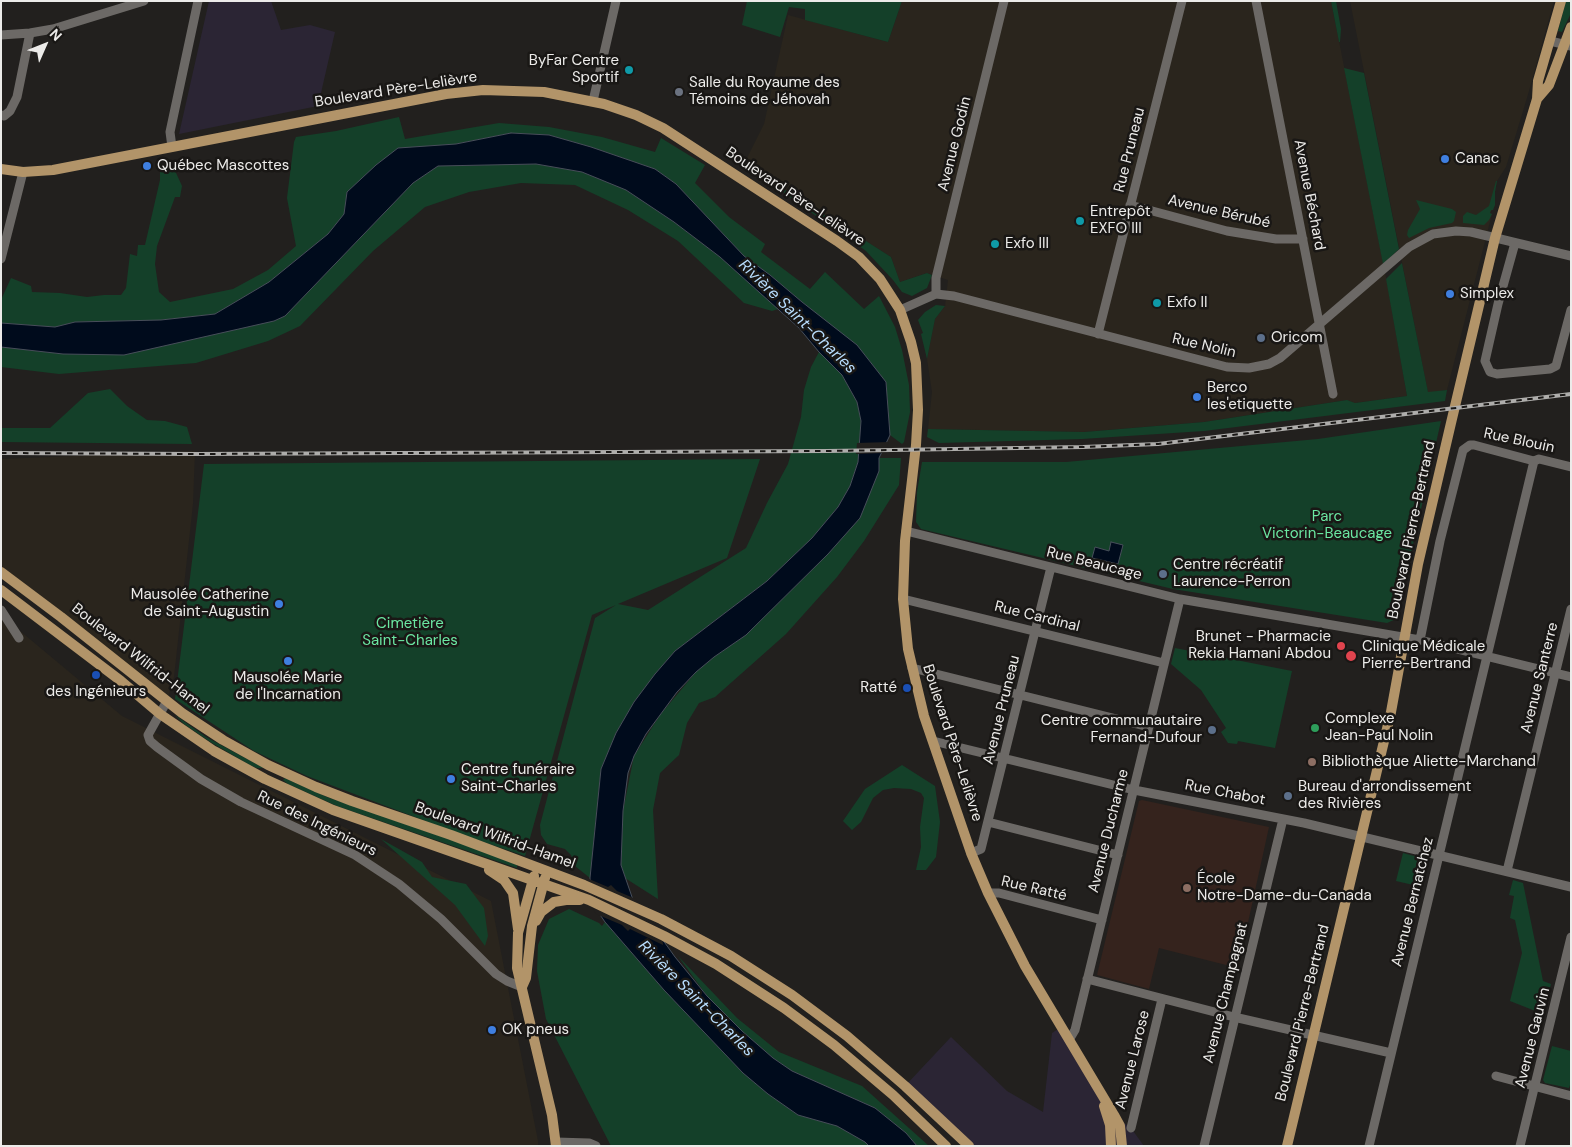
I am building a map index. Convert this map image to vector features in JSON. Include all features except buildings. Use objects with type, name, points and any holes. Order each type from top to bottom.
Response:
[{"type":"main road","name":"Boulevard Pierre-Bertrand","points":[[1286,1146],[1391,712],[1420,555],[1495,238],[1537,99],[1538,81],[1561,1]]},
{"type":"main road","name":"Boulevard Pierre-Bertrand","points":[[1537,99],[1549,85],[1567,45],[1571,27]]},
{"type":"main road","name":"Boulevard Père-Lelièvre","points":[[1,170],[23,172],[53,170],[446,94],[483,90],[544,92],[593,101],[636,115],[670,132],[855,254],[871,269],[900,310],[912,348],[918,394],[916,445],[903,566],[903,599],[906,636],[924,716],[988,893],[1015,948],[1120,1126],[1122,1146]]},
{"type":"main road","name":"Boulevard Wilfrid-Hamel","points":[[1,572],[167,701],[223,740],[292,777],[352,801],[584,885],[661,919],[731,956],[815,1012],[873,1057],[969,1146]]},
{"type":"main road","name":"Boulevard Wilfrid-Hamel","points":[[1,590],[121,681],[160,714],[214,751],[292,792],[333,810],[588,900],[664,936],[716,964],[807,1024],[867,1072],[946,1146]]},
{"type":"main road","points":[[466,858],[500,876],[508,884],[515,900],[518,932],[517,968],[552,1115],[556,1144]]},
{"type":"main road","points":[[522,987],[526,978],[538,882],[537,867]]},
{"type":"main road","points":[[518,932],[538,882],[548,871]]},
{"type":"main road","points":[[530,934],[541,912],[554,902],[588,900]]},
{"type":"main road","name":"Boulevard Père-Lelièvre","points":[[1095,1084],[1108,1117],[1111,1146]]},
{"type":"street","points":[[172,147],[170,132],[198,1]]},
{"type":"street","points":[[593,101],[616,1]]},
{"type":"street","name":"Avenue Godin","points":[[936,294],[936,278],[1004,1]]},
{"type":"street","name":"Rue Pruneau","points":[[1098,334],[1182,1]]},
{"type":"street","name":"Avenue Béchard","points":[[1256,1],[1333,394]]},
{"type":"street","points":[[1,35],[30,33],[71,24],[140,2]]},
{"type":"street","points":[[1,116],[10,110],[17,97],[30,33]]},
{"type":"street","points":[[1550,41],[1567,45]]},
{"type":"street","points":[[1,258],[23,172]]},
{"type":"street","name":"Avenue Bérubé","points":[[1130,205],[1227,230],[1276,239],[1303,240]]},
{"type":"street","name":"Rue Nolin","points":[[936,294],[954,296],[1227,366],[1249,368],[1269,364],[1280,358],[1409,246],[1433,234],[1456,231],[1471,232],[1571,256]]},
{"type":"street","points":[[1515,243],[1484,361],[1490,372],[1497,374],[1550,369],[1556,366],[1571,310]]},
{"type":"street","points":[[900,310],[936,294]]},
{"type":"street","name":"Rue Blouin","points":[[1463,450],[1470,445],[1474,445],[1534,461],[1539,459],[1571,467]]},
{"type":"street","name":"Boulevard Pierre-Bertrand","points":[[1420,640],[1440,541],[1463,450]]},
{"type":"street","name":"Avenue Bernatchez","points":[[1368,1146],[1534,461]]},
{"type":"street","name":"Rue Beaucage","points":[[906,531],[1180,599],[1420,640],[1571,677]]},
{"type":"street","name":"Avenue Pruneau","points":[[972,853],[981,849],[1051,567]]},
{"type":"street","name":"Rue Cardinal","points":[[903,599],[1164,663]]},
{"type":"street","name":"Avenue Ducharme","points":[[1069,1040],[1075,1030],[1180,599]]},
{"type":"street","name":"Avenue Santerre","points":[[1506,871],[1571,609]]},
{"type":"street","points":[[1,610],[19,638]]},
{"type":"street","points":[[912,668],[1149,727]]},
{"type":"street","name":"Rue des Ingénieurs","points":[[167,701],[148,735],[150,741],[157,747],[201,779],[241,802],[355,855],[399,884],[441,919],[496,974],[522,987]]},
{"type":"street","name":"Rue Chabot","points":[[933,741],[1134,790],[1283,819],[1571,886]]},
{"type":"street","name":"Avenue Champagnat","points":[[1204,1146],[1283,819]]},
{"type":"street","points":[[988,822],[1118,855]]},
{"type":"street","name":"Rue Ratté","points":[[988,893],[999,893],[1102,920]]},
{"type":"street","name":"Avenue Gauvin","points":[[1520,1146],[1571,937]]},
{"type":"street","points":[[1087,979],[1234,1017],[1391,1053]]},
{"type":"street","name":"Avenue Larose","points":[[1130,1128],[1162,999]]},
{"type":"street","points":[[1496,1076],[1571,1096]]},
{"type":"street","points":[[556,1144],[589,1143],[596,1146]]},
{"type":"shaded area","points":[[209,1],[271,1],[281,30],[310,25],[335,32],[318,106],[179,134]]},
{"type":"shaded area","points":[[902,1],[1331,1],[1388,287],[1407,396],[1355,403],[1347,400],[1204,422],[1084,432],[928,429],[932,392],[927,359],[935,319],[945,306],[948,280],[927,273],[900,282],[891,257],[744,164],[764,124],[788,15],[888,42]]},
{"type":"shaded area","points":[[1350,1],[1554,1],[1506,167],[1497,181],[1495,205],[1490,213],[1492,214],[1447,390],[1428,393]]},
{"type":"shaded area","points":[[195,451],[193,504],[174,677],[167,701],[1,572],[1,459]]},
{"type":"shaded area","points":[[1,615],[122,716],[491,901],[538,1146],[1,1146]]},
{"type":"shaded area","name":"École Notre-Dame-du-Canada","points":[[1142,800],[1269,827],[1238,968],[1159,948],[1149,989],[1097,975],[1139,801]]},
{"type":"shaded area","points":[[1061,1027],[1114,1116],[1131,1128],[1144,1146],[969,1146],[905,1086],[951,1037],[1007,1091],[1043,1112],[1052,1033]]},
{"type":"green space","points":[[747,1],[902,1],[888,42],[805,20],[805,9],[789,7],[780,37],[742,25]]},
{"type":"green space","points":[[1331,1],[1336,1],[1341,29],[1340,42],[1339,42]]},
{"type":"green space","points":[[1566,1],[1571,1],[1571,13],[1562,32],[1558,31]]},
{"type":"green space","points":[[1344,68],[1364,73],[1399,249],[1383,264]]},
{"type":"green space","points":[[399,117],[405,139],[499,123],[549,127],[602,137],[655,152],[661,138],[705,165],[695,183],[729,217],[765,244],[761,252],[810,289],[825,272],[864,309],[879,296],[895,327],[909,385],[910,412],[904,442],[902,444],[890,435],[886,382],[802,302],[744,256],[676,184],[655,169],[549,135],[511,133],[456,144],[347,192],[344,214],[328,234],[269,282],[215,314],[161,320],[75,322],[55,327],[1,323],[1,300],[11,278],[31,286],[32,292],[60,293],[87,297],[121,295],[126,288],[130,254],[137,256],[138,245],[145,245],[160,180],[160,164],[172,164],[182,186],[180,197],[175,197],[157,246],[155,264],[159,292],[170,302],[233,289],[268,270],[296,246],[287,198],[296,137],[336,131]]},
{"type":"green space","points":[[536,164],[582,172],[626,190],[674,222],[720,257],[778,309],[772,311],[744,303],[678,241],[628,210],[575,185],[521,183],[469,192],[425,207],[373,251],[300,326],[268,341],[196,363],[59,374],[1,367],[1,347],[63,354],[274,321],[285,316],[413,183],[438,166]]},
{"type":"green space","points":[[744,164],[833,220],[826,223]]},
{"type":"green space","points":[[1496,181],[1495,205],[1493,210],[1491,210],[1490,213],[1492,214],[1489,220],[1484,225],[1463,223],[1463,216],[1467,212],[1476,215],[1489,206]]},
{"type":"green space","points":[[1416,200],[1452,209],[1456,212],[1454,221],[1429,228],[1409,238],[1407,235],[1408,230],[1420,209]]},
{"type":"green space","points":[[841,225],[891,257],[900,282],[927,273],[932,275],[927,288],[912,296],[902,292],[866,251],[839,232]]},
{"type":"green space","points":[[1402,263],[1428,392],[1447,390],[1445,401],[1204,431],[1082,439],[939,443],[927,437],[928,429],[1084,432],[1204,422],[1347,400],[1355,403],[1407,396],[1386,279]]},
{"type":"green space","points":[[936,305],[945,306],[935,319],[927,359],[921,334],[923,333],[918,320],[925,312]]},
{"type":"green space","name":"Cimetière Saint-Charles","points":[[819,352],[842,375],[857,402],[861,421],[858,462],[850,486],[838,507],[812,538],[767,581],[675,651],[634,702],[616,733],[601,769],[590,878],[575,866],[571,855],[565,849],[547,844],[541,835],[540,825],[595,618],[616,605],[592,615],[525,856],[457,833],[307,776],[254,751],[175,699],[204,464],[760,459],[727,558],[618,604],[648,610],[746,548],[788,464],[801,417],[804,390],[811,367]]},
{"type":"green space","points":[[110,389],[127,406],[147,420],[165,421],[187,427],[192,444],[1,442],[1,428],[50,428],[88,393]]},
{"type":"green space","name":"Parc Victorin-Beaucage","points":[[1441,421],[1396,619],[1387,623],[1173,589],[921,529],[916,522],[917,492],[922,462],[1066,462],[1318,439]]},
{"type":"green space","points":[[879,458],[901,458],[899,485],[864,541],[837,577],[786,634],[715,697],[699,703],[687,723],[679,755],[660,773],[653,810],[658,899],[625,878],[621,865],[623,811],[634,756],[660,715],[696,672],[746,635],[828,554],[860,518],[879,468]]},
{"type":"green space","points":[[1175,648],[1292,671],[1275,748],[1238,741],[1237,744],[1228,743],[1221,732],[1226,728],[1201,690],[1171,664]]},
{"type":"green space","points":[[175,715],[206,737],[264,768],[250,765],[212,743],[184,724]]},
{"type":"green space","points":[[902,765],[935,786],[940,822],[936,857],[926,870],[916,870],[921,847],[920,827],[924,798],[921,793],[911,789],[894,788],[883,790],[873,798],[861,822],[852,830],[843,821],[865,789]]},
{"type":"green space","points":[[285,778],[327,797],[486,852],[517,865],[517,868],[337,806],[288,784],[283,780]]},
{"type":"green space","points":[[381,839],[422,862],[432,877],[466,884],[484,908],[488,936],[485,946],[455,905]]},
{"type":"green space","points":[[1403,853],[1429,860],[1422,887],[1396,881]]},
{"type":"green space","points":[[1513,880],[1523,883],[1543,981],[1551,984],[1543,1014],[1510,1001],[1522,953],[1515,920],[1510,918],[1514,896],[1509,895]]},
{"type":"green space","points":[[569,909],[602,926],[605,922],[664,990],[743,1073],[768,1094],[798,1115],[837,1126],[869,1146],[611,1146],[546,1019],[537,971],[538,945],[549,919]]},
{"type":"green space","points":[[678,956],[737,1018],[779,1052],[862,1086],[929,1146],[917,1146],[906,1133],[875,1108],[792,1071],[773,1058],[742,1031],[707,996]]},
{"type":"green space","points":[[1552,1046],[1571,1051],[1571,1082],[1569,1088],[1545,1083],[1543,1080]]},
{"type":"water","name":"Rivière Saint-Charles","points":[[511,133],[549,135],[655,169],[676,184],[744,256],[857,345],[886,382],[890,435],[879,458],[879,471],[860,518],[828,554],[746,635],[696,672],[677,692],[646,734],[634,756],[628,773],[623,811],[621,865],[632,897],[675,957],[707,996],[742,1031],[773,1058],[792,1071],[875,1108],[906,1133],[917,1146],[869,1146],[837,1126],[798,1115],[768,1094],[743,1073],[664,990],[605,922],[592,903],[590,878],[601,769],[616,733],[634,702],[675,651],[767,581],[812,538],[838,507],[850,486],[858,462],[861,421],[857,402],[842,375],[799,328],[720,257],[674,222],[626,190],[582,172],[536,164],[438,166],[413,183],[285,316],[274,321],[124,355],[63,354],[1,347],[1,323],[55,327],[75,322],[161,320],[215,314],[269,282],[328,234],[344,214],[347,192],[398,148],[456,144]]},
{"type":"water","points":[[1111,542],[1123,545],[1118,564],[1092,558],[1095,547],[1109,551]]},
{"type":"pier","points":[[889,442],[884,453],[856,454],[857,443]]},
{"type":"pier","points":[[589,879],[608,887],[611,885],[617,891],[636,899],[662,935],[663,945],[630,929],[628,931],[622,925],[596,914],[592,907]]},
{"type":"railway","points":[[1,453],[827,451],[1083,447],[1158,444],[1571,394]]},
{"type":"place","name":"ByFar Centre Sportif","points":[[629,70]]},
{"type":"place","name":"Salle du Royaume des Témoins de Jéhovah","points":[[679,92]]},
{"type":"place","name":"Canac","points":[[1445,159]]},
{"type":"place","name":"Québec Mascottes","points":[[147,166]]},
{"type":"place","name":"Entrepôt EXFO III","points":[[1080,221]]},
{"type":"place","name":"Exfo III","points":[[995,244]]},
{"type":"place","name":"Simplex","points":[[1450,294]]},
{"type":"place","name":"Exfo II","points":[[1157,303]]},
{"type":"place","name":"Oricom","points":[[1261,338]]},
{"type":"place","name":"Berco les'etiquette","points":[[1197,397]]},
{"type":"place","name":"Centre récréatif Laurence-Perron","points":[[1163,574]]},
{"type":"place","name":"Mausolée Catherine de Saint-Augustin","points":[[279,604]]},
{"type":"place","name":"Brunet - Pharmacie Rekia Hamani Abdou","points":[[1341,646]]},
{"type":"place","name":"Clinique Médicale Pierre-Bertrand","points":[[1351,656]]},
{"type":"place","name":"Mausolée Marie de l'Incarnation","points":[[288,661]]},
{"type":"place","name":"des Ingénieurs","points":[[96,675]]},
{"type":"place","name":"Ratté","points":[[907,688]]},
{"type":"place","name":"Complexe Jean-Paul Nolin","points":[[1315,728]]},
{"type":"place","name":"Centre communautaire Fernand-Dufour","points":[[1212,730]]},
{"type":"place","name":"Bibliothèque Aliette-Marchand","points":[[1312,762]]},
{"type":"place","name":"Centre funéraire Saint-Charles","points":[[451,779]]},
{"type":"place","name":"Bureau d'arrondissement des Rivières","points":[[1288,796]]},
{"type":"place","name":"École Notre-Dame-du-Canada","points":[[1187,888]]},
{"type":"place","name":"OK pneus","points":[[492,1030]]}]
